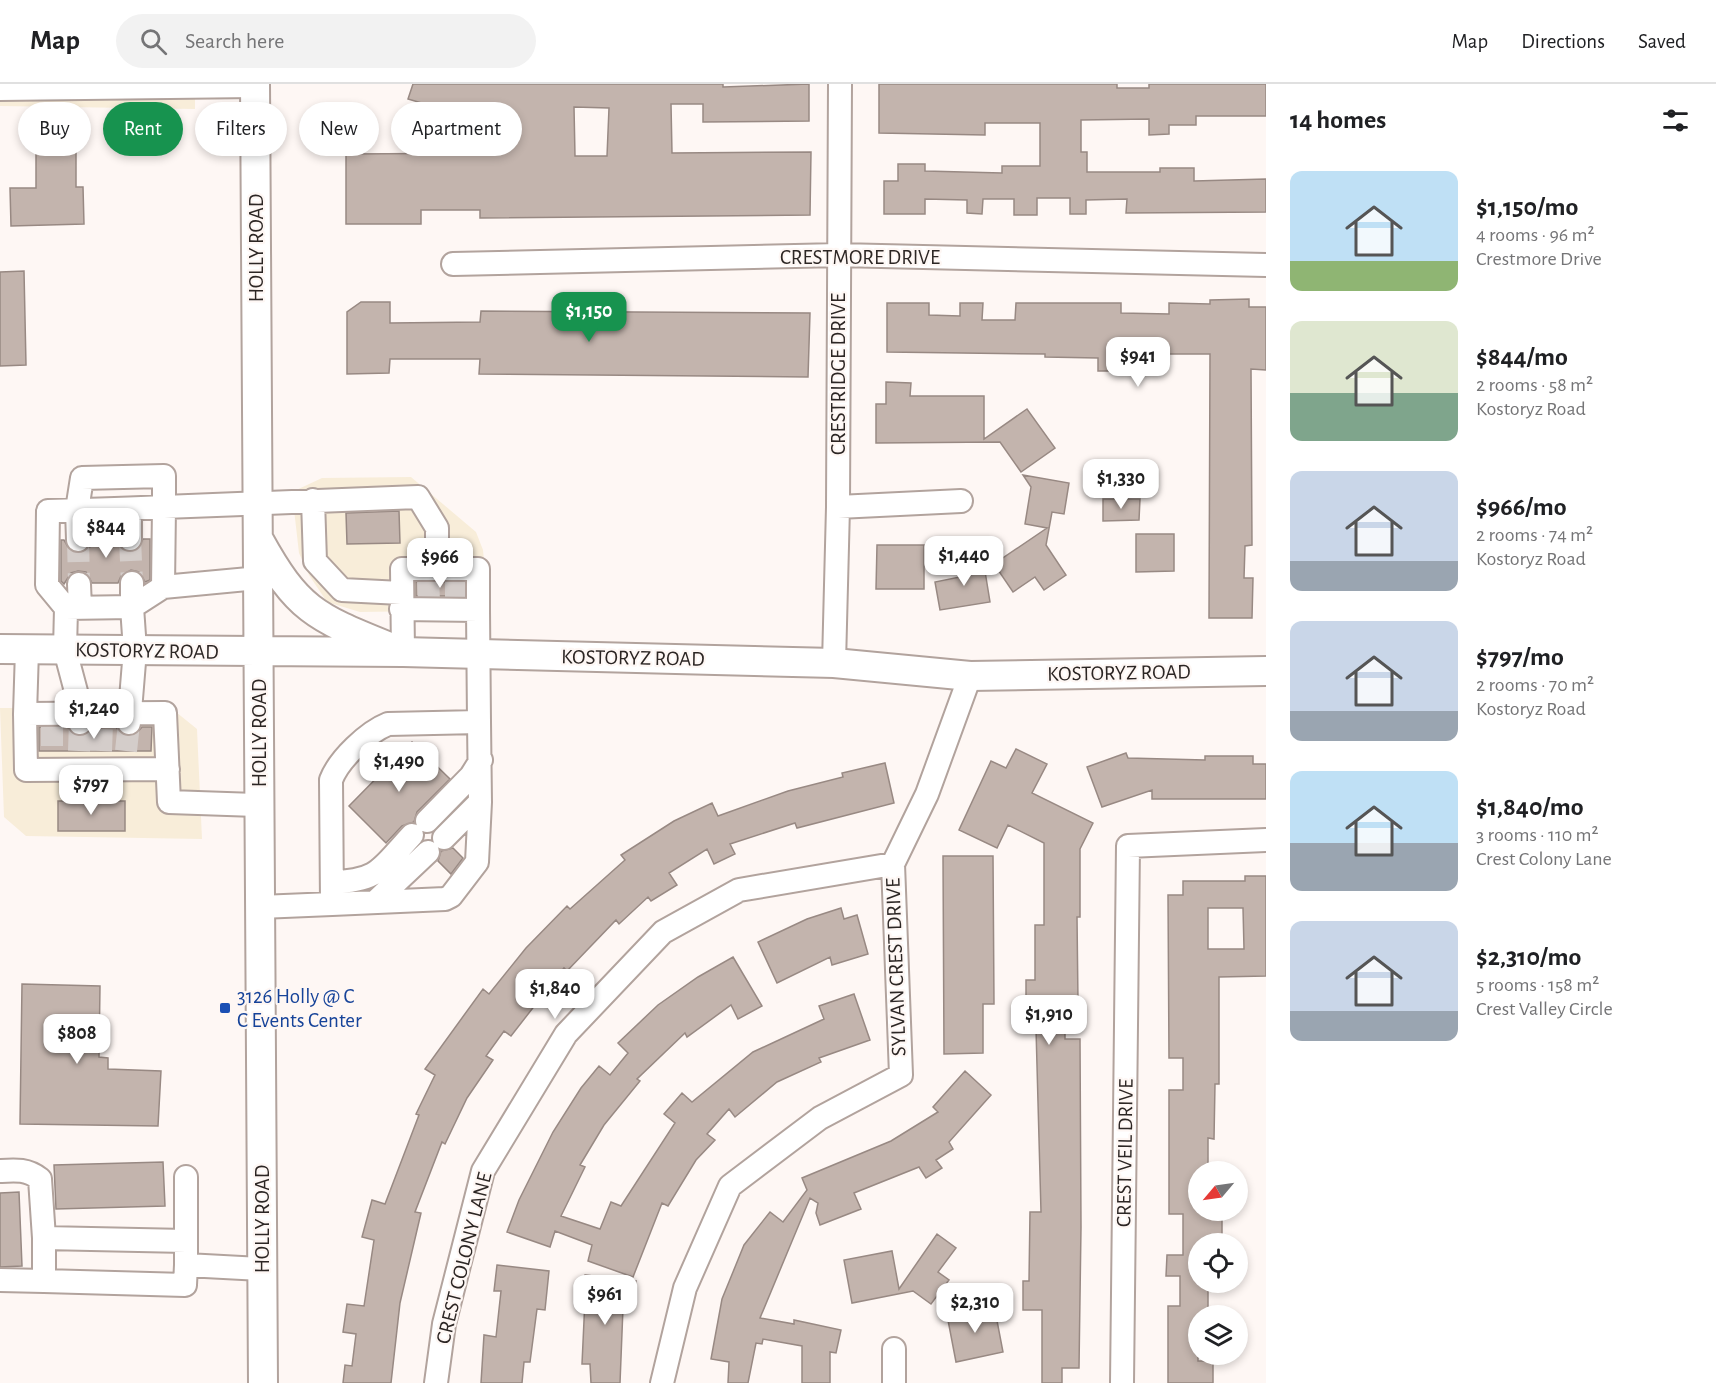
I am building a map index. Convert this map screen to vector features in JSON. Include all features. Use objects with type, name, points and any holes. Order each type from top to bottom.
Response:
[{"type":"main road","name":"HOLLY ROAD","points":[[255,85],[263,1383]]},
{"type":"main road","points":[[258,538],[289,588],[312,612],[340,627],[403,652]]},
{"type":"main road","name":"KOSTORYZ ROAD","points":[[13,649],[403,652],[834,663],[970,676],[1266,671]]},
{"type":"street","name":"CRESTRIDGE DRIVE","points":[[834,663],[838,507],[840,84]]},
{"type":"street","points":[[0,89],[255,85]]},
{"type":"street","name":"CRESTMORE DRIVE","points":[[453,264],[839,255],[1266,265]]},
{"type":"street","points":[[78,540],[77,510],[82,478],[164,476],[163,587]]},
{"type":"street","points":[[258,578],[163,587],[132,607],[73,608],[47,585],[48,511],[418,497],[437,528],[445,590],[478,654],[481,760],[477,862],[451,896],[432,901],[375,902],[332,893]]},
{"type":"street","points":[[313,500],[315,561],[342,590],[401,601],[445,590]]},
{"type":"street","points":[[838,507],[961,501]]},
{"type":"street","points":[[130,509],[130,539]]},
{"type":"street","points":[[403,652],[402,569],[445,590]]},
{"type":"street","points":[[130,718],[135,650],[132,583]]},
{"type":"street","points":[[79,584],[65,650],[91,719]]},
{"type":"street","points":[[13,649],[25,714],[26,770],[52,761],[90,760],[125,760],[168,769]]},
{"type":"street","name":"SYLVAN CREST DRIVE","points":[[662,1383],[685,1288],[730,1186],[820,1119],[901,1075],[892,864],[927,794],[970,676]]},
{"type":"street","points":[[25,714],[52,719],[91,719],[130,718],[165,713],[169,802],[259,805]]},
{"type":"street","points":[[332,893],[331,780],[334,773],[359,745],[380,727],[388,724],[479,722]]},
{"type":"street","points":[[260,907],[332,893],[369,878],[471,776],[481,760]]},
{"type":"street","points":[[375,902],[480,802]]},
{"type":"street","name":"CREST VEIL DRIVE","points":[[1122,1383],[1128,846],[1266,840]]},
{"type":"street","name":"CREST COLONY LANE","points":[[436,1383],[444,1324],[483,1171],[567,1034],[663,932],[739,890],[892,864]]},
{"type":"street","points":[[0,1171],[23,1170],[32,1172],[40,1179],[44,1281]]},
{"type":"street","points":[[0,1280],[185,1285],[186,1177]]},
{"type":"street","points":[[44,1238],[186,1241]]},
{"type":"street","points":[[186,1265],[262,1269]]},
{"type":"street","points":[[894,1349],[894,1383]]},
{"type":"shaded area","points":[[0,84],[195,84],[195,109],[183,109],[183,102],[103,102],[103,108],[91,107],[91,102],[18,102],[18,106],[0,106]]},
{"type":"shaded area","points":[[411,477],[476,532],[483,550],[489,610],[360,612],[327,602],[309,575],[299,553],[292,492],[322,478]]},
{"type":"shaded area","points":[[0,708],[171,708],[197,729],[202,839],[26,836],[4,817]]},
{"type":"building","points":[[413,84],[723,84],[723,87],[809,84],[809,121],[703,122],[703,104],[671,104],[672,153],[811,152],[810,215],[480,218],[480,210],[421,210],[421,224],[346,224],[346,156],[391,154],[391,156],[522,156],[522,102],[418,102],[408,99]],"holes":[[[574,107],[609,108],[607,156],[575,156]]]},
{"type":"building","points":[[879,84],[1117,84],[1117,88],[1149,88],[1149,84],[1266,84],[1266,116],[1196,116],[1196,125],[1169,125],[1169,134],[1149,135],[1149,119],[1081,120],[1081,152],[1087,152],[1087,172],[1160,172],[1160,168],[1194,168],[1194,181],[1266,179],[1266,212],[1126,213],[1127,199],[1086,200],[1086,214],[1070,214],[1070,198],[1037,198],[1037,215],[1014,215],[1014,199],[983,199],[982,214],[967,213],[967,200],[925,199],[925,214],[884,214],[884,181],[898,181],[898,164],[925,164],[925,171],[1002,173],[1002,166],[1040,166],[1040,123],[985,123],[985,135],[879,133]]},
{"type":"building","points":[[36,156],[76,156],[76,187],[83,187],[84,224],[11,226],[10,188],[36,188]]},
{"type":"building","points":[[24,271],[26,365],[0,366],[0,272]]},
{"type":"building","points":[[1249,299],[1249,307],[1266,307],[1266,370],[1251,369],[1252,545],[1245,546],[1244,578],[1253,578],[1252,618],[1209,618],[1210,354],[1117,354],[1117,371],[1098,371],[1098,358],[1045,357],[1045,354],[887,352],[887,303],[929,303],[929,315],[960,316],[960,303],[983,303],[982,320],[1015,320],[1016,303],[1121,303],[1121,313],[1169,314],[1169,303],[1210,304],[1210,300]]},
{"type":"building","points":[[361,302],[390,302],[390,323],[480,322],[481,311],[810,313],[808,377],[479,374],[480,359],[390,359],[389,373],[347,374],[347,312]]},
{"type":"building","points":[[886,382],[911,383],[910,396],[984,396],[984,439],[1027,409],[1055,448],[1021,472],[1000,442],[876,443],[876,404],[886,404]]},
{"type":"building","points":[[1023,475],[1069,483],[1064,514],[1052,512],[1046,545],[1066,575],[1044,590],[1035,577],[1013,592],[994,564],[1047,528],[1025,524],[1031,487]]},
{"type":"building","points":[[1103,499],[1140,499],[1139,520],[1103,521]]},
{"type":"building","points":[[399,511],[400,543],[347,544],[346,513]]},
{"type":"building","points":[[93,531],[117,531],[119,546],[129,552],[137,550],[143,539],[150,539],[150,580],[145,582],[139,572],[131,570],[121,576],[118,583],[92,583],[86,572],[78,571],[71,573],[64,584],[61,581],[61,540],[64,540],[71,552],[79,553],[90,547]]},
{"type":"building","points":[[1136,534],[1174,534],[1174,571],[1136,572]]},
{"type":"building","points":[[877,545],[924,545],[924,589],[876,589]]},
{"type":"building","points":[[983,559],[990,602],[940,610],[935,582],[960,577],[958,563]]},
{"type":"building","points":[[416,582],[465,582],[465,596],[416,596]]},
{"type":"building","points":[[39,727],[67,727],[78,736],[85,736],[93,727],[116,727],[121,734],[128,736],[135,735],[142,727],[152,727],[151,751],[39,751]]},
{"type":"building","points":[[412,742],[450,779],[417,812],[414,822],[402,826],[386,843],[349,806]]},
{"type":"building","points":[[1016,749],[1047,764],[1032,793],[1093,823],[1080,849],[1080,917],[1077,917],[1078,1002],[1065,1002],[1065,1039],[1080,1039],[1081,1227],[1079,1368],[1062,1368],[1062,1383],[1042,1383],[1042,1310],[1023,1310],[1023,1281],[1029,1281],[1030,1212],[1041,1212],[1036,1029],[1026,1029],[1026,980],[1035,980],[1035,925],[1044,925],[1044,843],[1008,825],[997,848],[959,830],[991,761],[1006,768]]},
{"type":"building","points":[[1126,753],[1128,758],[1205,760],[1205,756],[1253,756],[1253,764],[1266,764],[1266,799],[1152,799],[1152,790],[1102,807],[1087,767]]},
{"type":"building","points":[[885,763],[894,803],[797,828],[795,823],[730,844],[735,854],[714,864],[707,849],[669,873],[677,885],[651,901],[648,897],[619,924],[616,920],[567,971],[564,968],[511,1036],[504,1031],[486,1056],[493,1060],[467,1098],[445,1144],[442,1142],[415,1212],[421,1213],[400,1303],[391,1383],[343,1383],[345,1365],[352,1366],[356,1334],[343,1332],[347,1304],[364,1306],[374,1240],[362,1237],[372,1200],[385,1204],[419,1115],[416,1114],[435,1075],[425,1069],[483,989],[489,994],[526,948],[567,906],[570,909],[625,860],[621,855],[674,821],[712,803],[718,816],[788,791],[843,777],[842,773]]},
{"type":"building","points":[[58,801],[125,801],[125,831],[58,831]]},
{"type":"building","points":[[453,848],[463,858],[451,874],[438,861],[441,851]]},
{"type":"building","points":[[943,856],[993,856],[994,1004],[983,1004],[983,1053],[944,1054]]},
{"type":"building","points":[[1245,876],[1266,876],[1266,976],[1219,977],[1219,1084],[1215,1084],[1214,1139],[1208,1138],[1208,1161],[1188,1161],[1188,1221],[1222,1221],[1222,1233],[1188,1233],[1188,1293],[1208,1293],[1208,1305],[1188,1305],[1188,1365],[1213,1365],[1213,1383],[1168,1383],[1168,1306],[1180,1306],[1180,1276],[1166,1276],[1167,1255],[1183,1255],[1183,1214],[1169,1214],[1169,1090],[1183,1090],[1183,1058],[1169,1058],[1168,895],[1183,895],[1183,881],[1245,881]],"holes":[[[1208,908],[1243,908],[1244,949],[1208,949]]]},
{"type":"building","points":[[841,908],[844,919],[857,915],[868,954],[832,965],[830,957],[777,983],[758,942],[807,919]]},
{"type":"building","points":[[733,957],[762,1006],[738,1019],[731,1005],[687,1037],[685,1033],[637,1079],[640,1081],[604,1125],[580,1165],[585,1167],[561,1216],[600,1229],[611,1202],[621,1206],[675,1123],[664,1114],[682,1093],[692,1102],[753,1052],[824,1019],[819,1006],[854,994],[870,1040],[819,1058],[821,1062],[777,1082],[735,1117],[729,1109],[707,1134],[715,1140],[696,1160],[668,1206],[662,1203],[633,1277],[588,1261],[592,1245],[555,1231],[550,1247],[507,1232],[519,1200],[553,1132],[581,1088],[599,1066],[610,1075],[628,1053],[618,1043],[658,1005],[698,977]]},
{"type":"building","points":[[22,984],[100,986],[99,1057],[108,1058],[108,1069],[161,1071],[158,1126],[20,1124]]},
{"type":"building","points":[[965,1071],[991,1095],[949,1142],[953,1149],[936,1160],[942,1168],[926,1178],[919,1167],[854,1193],[861,1209],[820,1225],[816,1213],[818,1203],[810,1198],[760,1318],[794,1324],[794,1320],[841,1330],[836,1353],[830,1352],[830,1383],[802,1383],[802,1346],[763,1339],[762,1344],[756,1343],[748,1383],[728,1383],[729,1362],[711,1359],[722,1299],[744,1245],[770,1212],[783,1222],[807,1190],[802,1178],[891,1141],[938,1112],[933,1107]]},
{"type":"building","points":[[163,1162],[165,1206],[56,1209],[54,1165]]},
{"type":"building","points":[[19,1192],[22,1266],[0,1267],[0,1193]]},
{"type":"building","points":[[937,1234],[956,1248],[938,1272],[949,1280],[931,1304],[913,1291],[852,1303],[844,1260],[892,1251],[899,1289]]},
{"type":"building","points":[[497,1265],[549,1271],[545,1310],[537,1309],[530,1362],[524,1362],[522,1383],[481,1383],[484,1335],[496,1337],[501,1291],[494,1291]]},
{"type":"building","points":[[585,1275],[636,1281],[629,1309],[623,1308],[620,1383],[591,1383],[590,1364],[582,1364],[585,1299],[580,1298]]},
{"type":"building","points":[[994,1305],[1003,1352],[956,1362],[947,1315]]},
{"type":"tunnel","points":[[130,539],[132,583]]},
{"type":"tunnel","points":[[78,540],[79,584]]},
{"type":"tunnel","points":[[428,579],[429,601]]},
{"type":"tunnel","points":[[456,580],[456,601]]},
{"type":"tunnel","points":[[79,751],[80,723]]},
{"type":"tunnel","points":[[101,751],[102,723]]},
{"type":"tunnel","points":[[126,751],[129,723]]},
{"type":"tunnel","points":[[52,724],[52,751]]},
{"type":"place","name":"3126 Holly @ C C Events Center","points":[[225,1008]]}]
